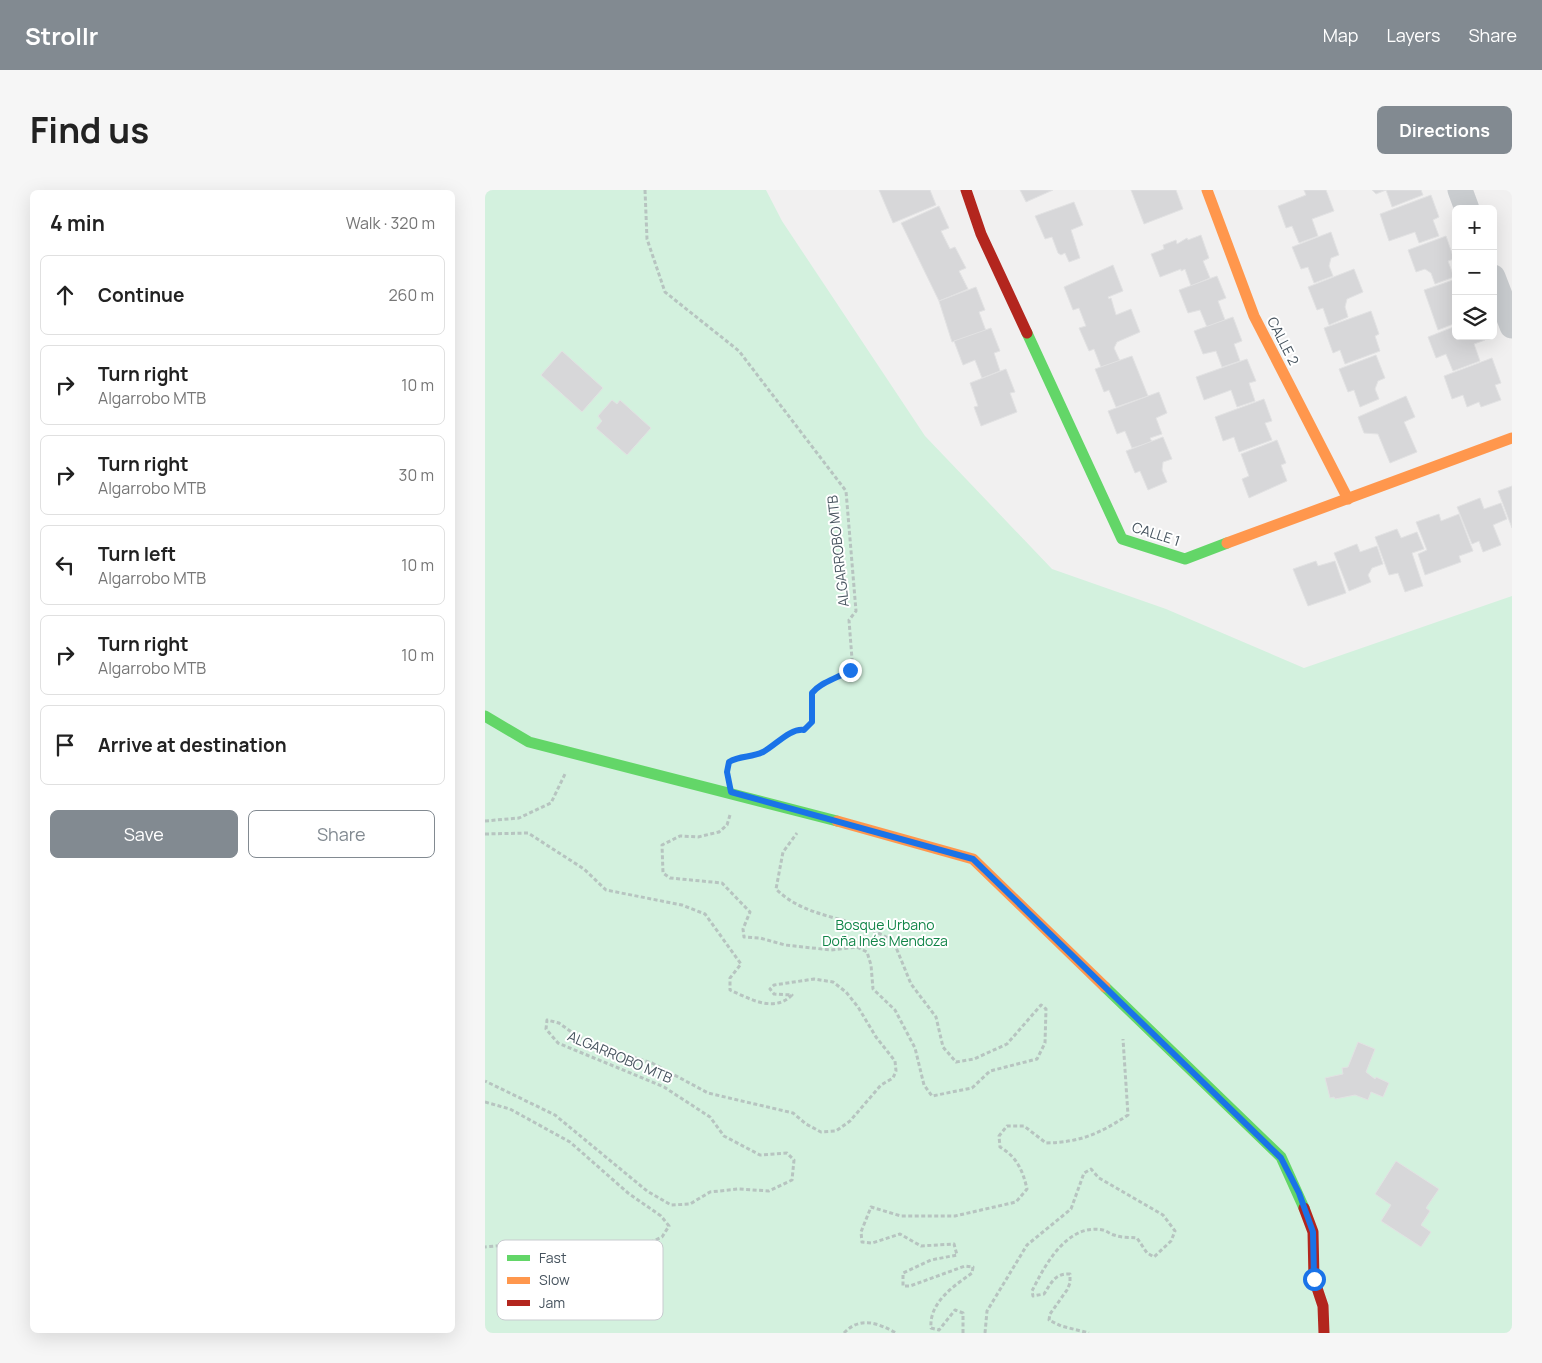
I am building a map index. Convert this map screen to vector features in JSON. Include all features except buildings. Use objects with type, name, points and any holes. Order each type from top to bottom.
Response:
[{"type":"street","name":"CALLE 1","points":[[966,190],[981,234],[1122,539],[1185,559],[1512,438]]},
{"type":"street","name":"CALLE 2","points":[[1207,190],[1254,316],[1348,499]]},
{"type":"street","points":[[1459,190],[1465,205]]},
{"type":"street","points":[[1497,287],[1512,326]]},
{"type":"street","points":[[485,716],[529,742],[731,792],[973,859],[1281,1158],[1299,1193],[1313,1232],[1314,1279],[1323,1306],[1324,1333]]},
{"type":"path","name":"ALGARROBO MTB","points":[[645,190],[647,239],[665,292],[739,351],[846,491],[856,611],[849,620],[852,659],[850,670],[837,679],[820,684],[812,693],[812,722],[804,730],[798,729],[790,732],[785,738],[762,752],[737,757],[729,762],[727,772],[731,792],[730,817],[727,825],[719,832],[698,837],[681,836],[662,845],[663,873],[670,878],[722,883],[750,912],[743,930],[745,937],[760,938],[785,945],[831,950],[857,947],[867,952],[871,965],[873,989],[895,1010],[915,1048],[924,1085],[932,1096],[972,1088],[990,1071],[1037,1059],[1045,1044],[1047,1009],[1041,1005],[1007,1044],[974,1059],[956,1062],[943,1046],[936,1017],[911,984],[893,940],[860,925],[829,917],[787,900],[776,890],[783,852],[798,833],[807,833]]},
{"type":"path","points":[[485,821],[519,818],[551,803],[565,774],[563,768]]},
{"type":"path","name":"ALGARROBO MTB","points":[[485,834],[528,833],[585,869],[606,890],[682,905],[705,914],[741,964],[731,978],[731,990],[749,999],[766,1004],[779,1004],[792,995],[774,994],[770,990],[774,986],[814,979],[833,982],[858,1007],[876,1037],[895,1061],[897,1070],[893,1078],[881,1085],[850,1121],[836,1131],[821,1132],[806,1124],[793,1113],[708,1093],[652,1062],[612,1051],[577,1036],[559,1024],[547,1020],[546,1029],[558,1043],[665,1087],[710,1117],[724,1136],[760,1156],[787,1153],[794,1160],[792,1180],[769,1191],[737,1190],[710,1192],[689,1204],[671,1205],[647,1191],[555,1115],[485,1081]]},
{"type":"path","points":[[963,1333],[963,1314],[955,1310],[939,1330],[931,1328],[931,1321],[934,1309],[948,1291],[972,1273],[973,1267],[965,1266],[910,1286],[903,1286],[903,1273],[931,1260],[957,1255],[954,1244],[921,1246],[900,1234],[872,1243],[863,1242],[861,1232],[871,1207],[901,1216],[955,1216],[1017,1202],[1027,1189],[1024,1174],[1010,1153],[1000,1147],[999,1136],[1007,1126],[1024,1126],[1046,1143],[1071,1143],[1105,1130],[1128,1115],[1123,1035]]},
{"type":"path","points":[[485,1102],[510,1109],[570,1142],[628,1193],[661,1216],[669,1226],[662,1237],[656,1240]]},
{"type":"path","points":[[985,1333],[987,1311],[1027,1245],[1071,1209],[1084,1173],[1091,1168],[1099,1178],[1163,1215],[1175,1231],[1171,1241],[1154,1257],[1147,1253],[1137,1238],[1115,1236],[1103,1230],[1088,1231],[1069,1239],[1045,1264],[1032,1291],[1033,1296],[1044,1294],[1054,1278],[1062,1274],[1070,1274],[1070,1283],[1050,1314],[1049,1320],[1061,1326],[1089,1333]]},
{"type":"path","points":[[844,1333],[852,1325],[861,1322],[881,1324],[896,1333]]},
{"type":"green space","name":"Bosque Urbano Doña Inés Mendoza","points":[[485,190],[766,190],[782,221],[925,436],[1052,569],[1166,609],[1304,668],[1512,596],[1512,1333],[485,1333]]},
{"type":"traffic: fast","points":[[1027,333],[1122,539],[1185,559],[1227,543]]},
{"type":"traffic: fast","points":[[485,716],[529,742],[837,821]]},
{"type":"traffic: fast","points":[[1105,987],[1281,1157],[1304,1208]]},
{"type":"traffic: slow","points":[[1207,190],[1254,316],[1348,499]]},
{"type":"traffic: slow","points":[[1227,543],[1512,438]]},
{"type":"traffic: slow","points":[[837,821],[973,859],[1105,987]]},
{"type":"traffic: jam","points":[[966,190],[981,234],[1027,333]]},
{"type":"traffic: jam","points":[[1304,1208],[1313,1232],[1314,1279],[1323,1306],[1324,1333]]},
{"type":"route","points":[[850,670],[837,679],[820,684],[812,693],[811,702],[814,712],[812,722],[804,730],[798,729],[790,732],[785,738],[762,752],[750,756],[737,757],[729,762],[727,772],[731,792],[973,859],[1281,1158],[1299,1193],[1313,1232],[1314,1279]]}]
